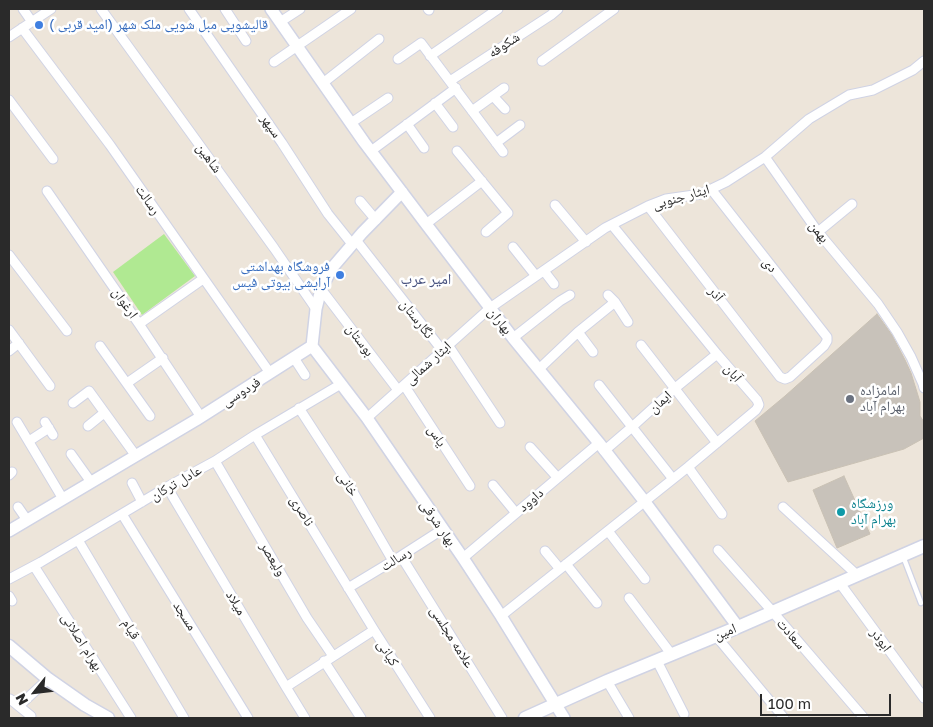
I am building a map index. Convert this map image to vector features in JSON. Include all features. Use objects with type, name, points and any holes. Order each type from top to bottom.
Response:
[{"type":"main road","name":"امین","points":[[525,718],[607,681],[672,655],[924,546]]},
{"type":"main road","points":[[11,652],[86,705],[108,718]]},
{"type":"street","points":[[24,9],[32,22]]},
{"type":"street","points":[[9,37],[51,9]]},
{"type":"street","name":"شاهین","points":[[101,9],[316,309]]},
{"type":"street","name":"سپهر","points":[[189,9],[282,143],[328,214],[354,242]]},
{"type":"street","points":[[225,9],[246,41]]},
{"type":"street","name":"بهاران","points":[[271,9],[371,151],[426,224],[513,338],[645,502],[738,626]]},
{"type":"street","points":[[280,22],[300,9]]},
{"type":"street","points":[[274,62],[351,9]]},
{"type":"street","points":[[430,56],[498,9]]},
{"type":"street","points":[[542,61],[603,12],[614,9]]},
{"type":"street","name":"شکوفه","points":[[371,151],[435,104],[453,84],[551,11]]},
{"type":"street","name":"رسالت","points":[[22,28],[110,146],[270,374]]},
{"type":"street","points":[[323,83],[379,39]]},
{"type":"street","points":[[398,59],[421,43],[503,152]]},
{"type":"street","name":"ایثار جنوبی","points":[[490,308],[612,225],[648,206],[666,200],[701,194],[726,182],[765,157],[809,118],[849,95],[873,90],[913,70],[924,61]]},
{"type":"street","points":[[472,111],[504,88]]},
{"type":"street","points":[[493,96],[505,109]]},
{"type":"street","points":[[351,123],[388,98]]},
{"type":"street","points":[[9,100],[53,159]]},
{"type":"street","points":[[435,104],[453,127]]},
{"type":"street","points":[[408,124],[424,148]]},
{"type":"street","points":[[496,144],[520,125]]},
{"type":"street","points":[[457,151],[508,213],[486,232]]},
{"type":"street","name":"بهمن","points":[[765,157],[818,232],[878,304],[911,357],[924,388]]},
{"type":"street","points":[[426,224],[482,181]]},
{"type":"street","name":"دی","points":[[711,189],[827,337],[824,346],[790,377],[785,379]]},
{"type":"street","name":"ارغوان","points":[[47,191],[201,417]]},
{"type":"street","points":[[312,346],[316,309],[321,290],[332,268],[402,192]]},
{"type":"street","points":[[360,200],[376,220]]},
{"type":"street","points":[[555,204],[586,242]]},
{"type":"street","points":[[818,232],[852,204]]},
{"type":"street","name":"آذر","points":[[648,206],[780,377],[785,379]]},
{"type":"street","name":"آبان","points":[[612,225],[759,405],[756,410],[645,502]]},
{"type":"street","name":"نگارستان","points":[[354,242],[445,348],[500,423]]},
{"type":"street","points":[[513,246],[554,284]]},
{"type":"street","points":[[9,255],[67,331]]},
{"type":"street","points":[[139,324],[203,279]]},
{"type":"street","name":"بوستان","points":[[321,290],[401,387]]},
{"type":"street","points":[[513,338],[570,295]]},
{"type":"street","points":[[539,369],[611,299],[628,322]]},
{"type":"street","name":"ایثار شمالی","points":[[367,418],[490,308]]},
{"type":"street","points":[[9,330],[50,386]]},
{"type":"street","points":[[578,332],[593,352]]},
{"type":"street","points":[[9,351],[19,343]]},
{"type":"street","points":[[641,345],[717,443]]},
{"type":"street","points":[[100,346],[150,416]]},
{"type":"street","name":"فردوسی","points":[[9,531],[201,417],[312,346]]},
{"type":"street","name":"بهار شرقی","points":[[312,346],[367,418],[463,558],[564,718]]},
{"type":"street","name":"ایمان","points":[[602,447],[632,427],[717,354]]},
{"type":"street","points":[[127,383],[162,358]]},
{"type":"street","points":[[294,358],[305,375]]},
{"type":"street","name":"عادل ترکان","points":[[9,579],[215,461],[341,384]]},
{"type":"street","points":[[599,385],[673,479]]},
{"type":"street","name":"یاس","points":[[401,387],[470,486]]},
{"type":"street","points":[[73,403],[89,391],[136,456]]},
{"type":"street","name":"خانی","points":[[300,408],[349,485],[393,561]]},
{"type":"street","points":[[88,426],[104,413]]},
{"type":"street","points":[[17,422],[63,499]]},
{"type":"street","points":[[29,441],[49,429]]},
{"type":"street","name":"ناصری","points":[[255,435],[348,588]]},
{"type":"street","name":"داوود","points":[[463,558],[558,477],[602,447]]},
{"type":"street","points":[[530,448],[558,477]]},
{"type":"street","points":[[71,454],[91,482]]},
{"type":"street","name":"ولیعصر","points":[[215,461],[307,618],[361,718]]},
{"type":"street","points":[[688,467],[722,514]]},
{"type":"street","points":[[132,483],[142,502]]},
{"type":"street","points":[[493,485],[516,513]]},
{"type":"street","name":"میلاد","points":[[167,488],[305,718]]},
{"type":"street","points":[[501,616],[645,502]]},
{"type":"street","points":[[18,507],[27,520]]},
{"type":"street","points":[[783,507],[857,575]]},
{"type":"street","name":"مسجد","points":[[122,514],[248,718]]},
{"type":"street","name":"رسالت","points":[[348,588],[443,529]]},
{"type":"street","points":[[608,531],[645,578]]},
{"type":"street","name":"قیام","points":[[78,540],[184,718]]},
{"type":"street","name":"سعادت","points":[[718,550],[864,718]]},
{"type":"street","points":[[545,551],[597,603]]},
{"type":"street","name":"علامه مجلسی","points":[[402,556],[502,718]]},
{"type":"street","name":"بهرام اصلانی","points":[[34,566],[131,718]]},
{"type":"street","name":"ابوذر","points":[[839,582],[924,698]]},
{"type":"street","name":"کیانی","points":[[348,588],[430,718]]},
{"type":"street","points":[[629,598],[672,655]]},
{"type":"street","points":[[286,687],[374,630]]},
{"type":"street","points":[[716,636],[784,718]]},
{"type":"street","points":[[657,661],[684,714]]},
{"type":"street","points":[[19,706],[48,679]]},
{"type":"street","points":[[607,681],[629,718]]},
{"type":"street","points":[[10,699],[31,716]]},
{"type":"lane","points":[[903,555],[922,603]]},
{"type":"green space","points":[[164,234],[195,276],[142,315],[113,272]]},
{"type":"building","name":"امامزاده بهرام آباد","points":[[877,314],[892,335],[911,373],[920,402],[920,416],[924,422],[924,438],[904,449],[788,482],[755,421]]},
{"type":"building","name":"ورزشگاه بهرام آباد","points":[[844,476],[870,534],[837,548],[813,490]]},
{"type":"place","name":"قالیشویی مبل شویی ملک شهر (امید قربی )","points":[[39,25]]},
{"type":"place","name":"فروشگاه بهداشتی آرایشی بیوتی فیس","points":[[340,275]]},
{"type":"place","name":"امامزاده بهرام آباد","points":[[850,399]]},
{"type":"place","name":"ورزشگاه بهرام آباد","points":[[841,512]]},
{"type":"district","name":"امیر عرب","points":[[426,279]]}]
